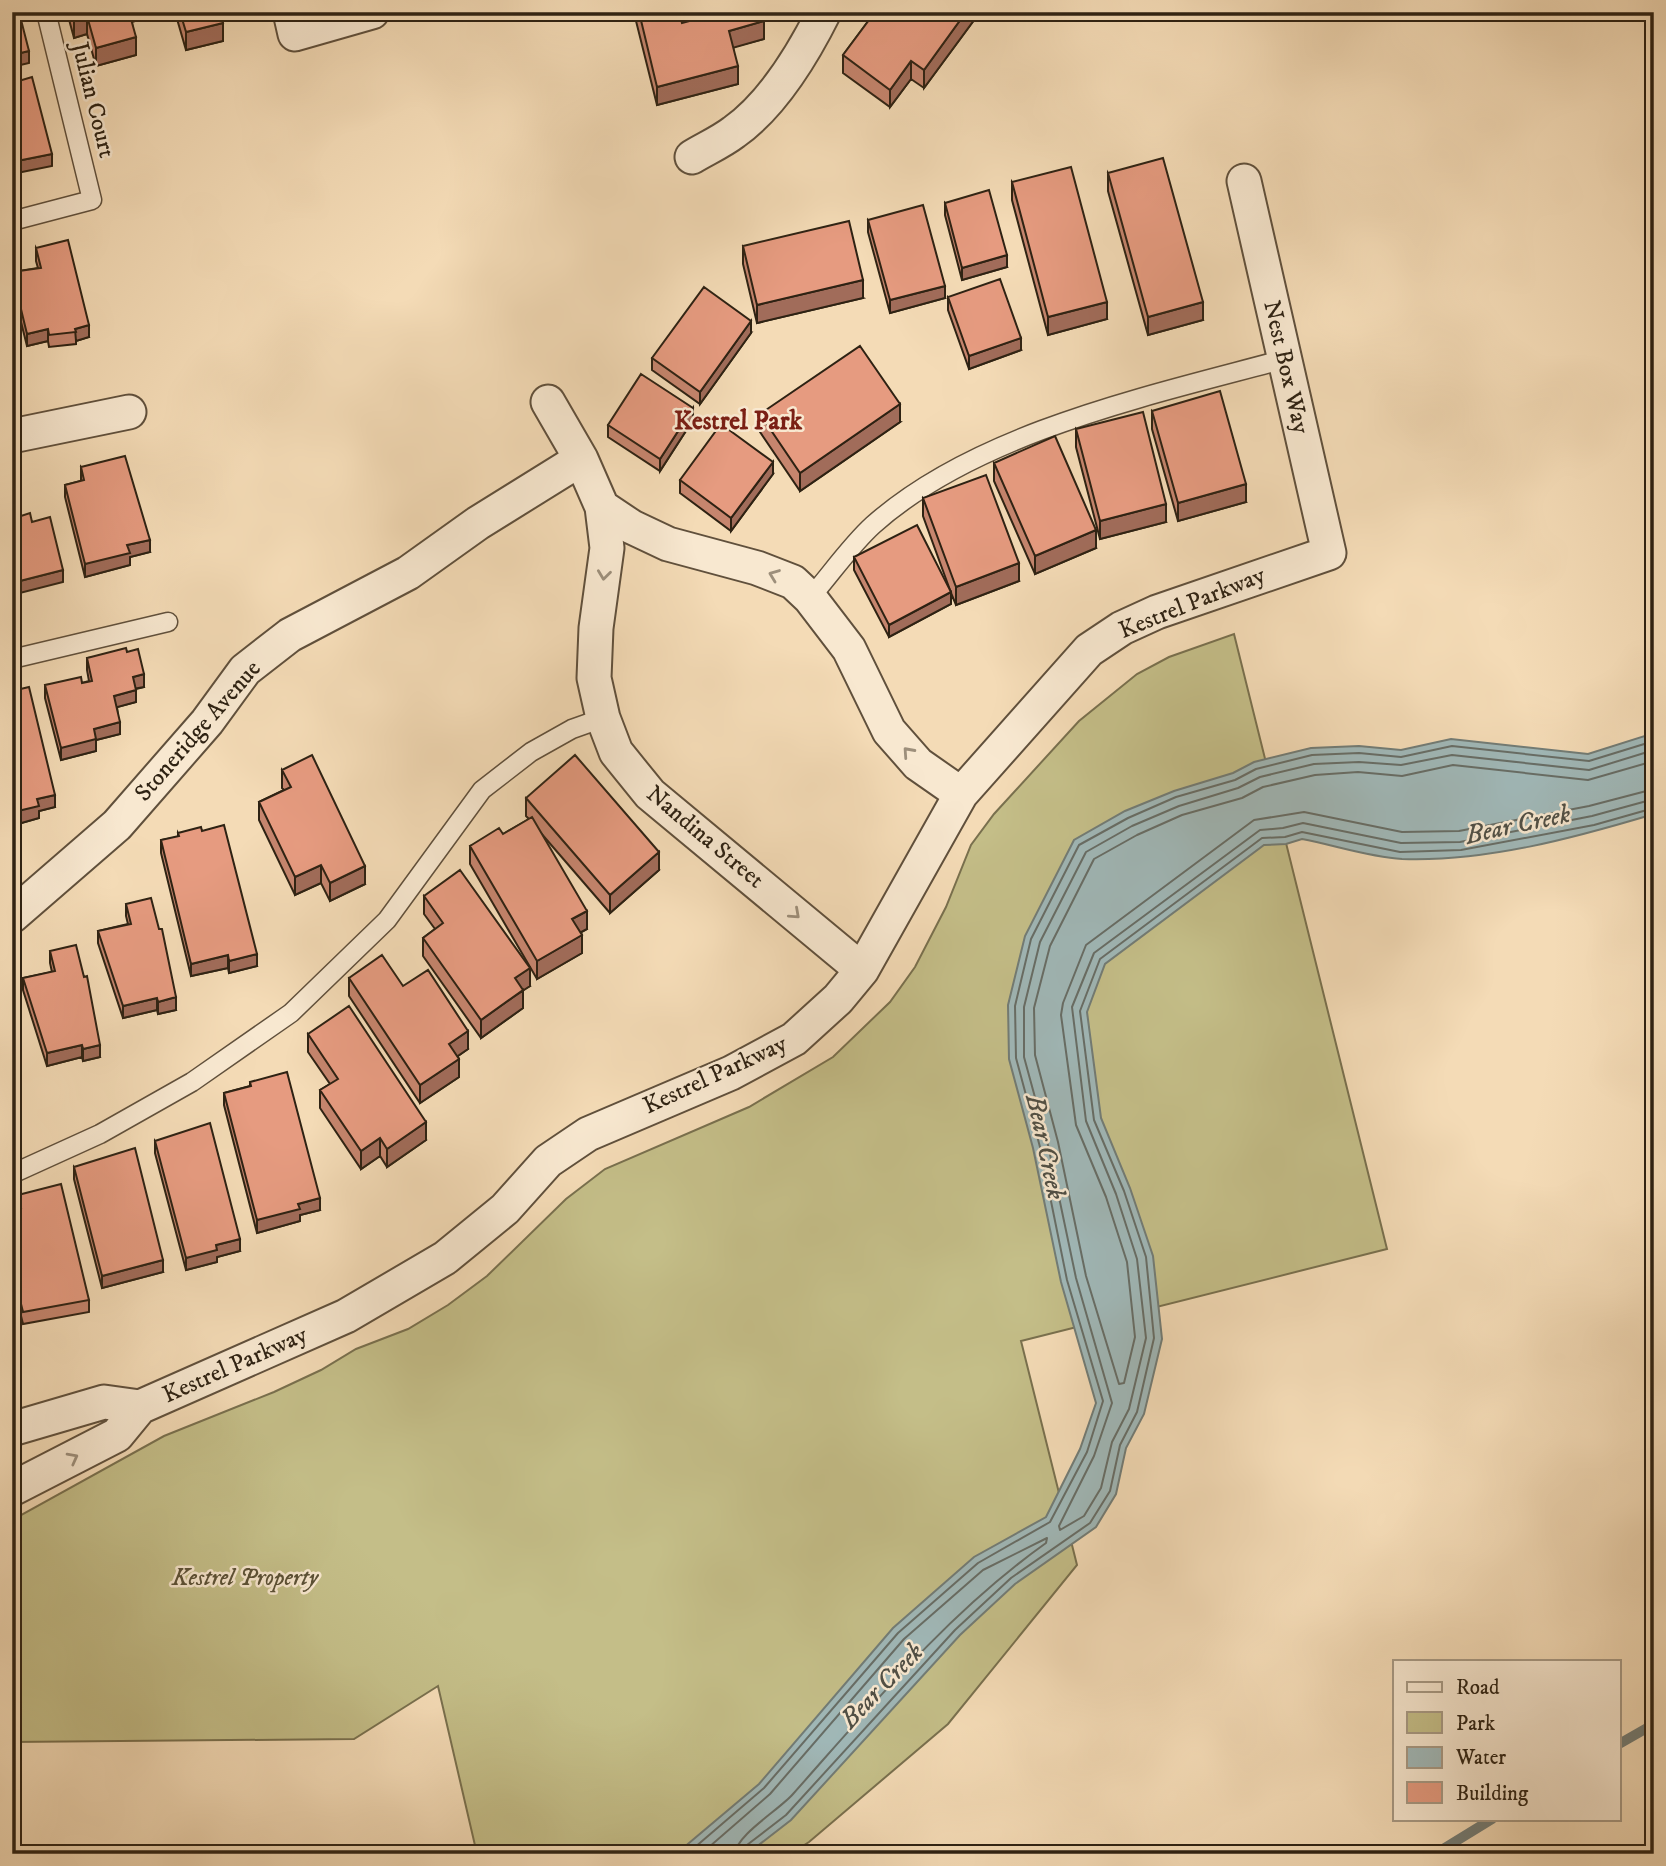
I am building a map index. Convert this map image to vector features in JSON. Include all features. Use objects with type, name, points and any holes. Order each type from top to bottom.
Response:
[{"type":"street","points":[[293,23],[372,12]]},
{"type":"street","points":[[692,157],[735,131],[774,91],[803,53],[824,12]]},
{"type":"street","name":"Nest Box Way","points":[[1244,181],[1329,553]]},
{"type":"street","name":"Nandina Street","points":[[548,402],[581,459],[602,507],[607,548],[596,628],[594,678],[603,718],[616,752],[650,794],[862,970]]},
{"type":"street","points":[[12,436],[129,412]]},
{"type":"street","name":"Stoneridge Avenue","points":[[12,916],[117,825],[207,722],[244,670],[290,635],[408,573],[478,523],[581,459]]},
{"type":"street","points":[[602,507],[632,527],[668,544],[757,568],[793,582],[810,598],[849,649],[889,731],[918,764],[961,794]]},
{"type":"street","name":"Kestrel Parkway","points":[[12,1489],[117,1434],[140,1407],[346,1316],[445,1258],[505,1209],[548,1161],[588,1133],[731,1073],[794,1039],[838,999],[862,970],[961,794],[996,751],[1089,650],[1122,628],[1236,583],[1329,553]]},
{"type":"street","name":"Kestrel Parkway","points":[[12,1429],[104,1402],[140,1407]]},
{"type":"lane","name":"Julian Court","points":[[12,221],[92,200],[46,12]]},
{"type":"lane","points":[[810,598],[873,526],[941,475],[1025,438],[1131,400],[1285,359]]},
{"type":"lane","points":[[12,659],[167,622]]},
{"type":"lane","points":[[12,1174],[100,1134],[192,1082],[291,1013],[387,920],[482,790],[531,752],[572,729],[603,718]]},
{"type":"green space","name":"Kestrel Property","points":[[1234,634],[1387,1249],[1021,1341],[1077,1565],[948,1724],[809,1842],[790,1854],[477,1854],[438,1686],[354,1739],[12,1742],[12,1520],[164,1436],[274,1392],[321,1370],[356,1349],[408,1329],[448,1305],[487,1276],[566,1199],[605,1169],[749,1107],[833,1057],[890,1002],[915,967],[946,907],[971,845],[994,814],[1079,721],[1137,674],[1169,657]]},
{"type":"water","name":"Bear Creek","points":[[1654,733],[1654,814],[1561,840],[1466,857],[1390,858],[1302,839],[1286,844],[1264,845],[1105,964],[1087,1012],[1101,1118],[1130,1188],[1153,1256],[1162,1339],[1144,1414],[1126,1448],[1116,1494],[1096,1527],[1015,1584],[960,1635],[791,1820],[747,1854],[676,1854],[759,1784],[893,1628],[974,1557],[1046,1517],[1080,1449],[1096,1403],[1061,1282],[1033,1148],[1009,1059],[1008,1005],[1025,936],[1074,840],[1125,811],[1174,791],[1233,773],[1254,762],[1311,748],[1359,746],[1401,750],[1451,739],[1588,754]]},
{"type":"building","points":[[12,12],[19,12],[29,51],[12,55]]},
{"type":"building","points":[[72,12],[129,12],[136,37],[96,48],[87,16],[74,20]]},
{"type":"building","points":[[180,12],[220,12],[223,23],[186,32]]},
{"type":"building","points":[[639,12],[679,12],[682,23],[723,12],[761,12],[764,21],[729,31],[738,66],[657,87]]},
{"type":"building","points":[[875,12],[966,12],[924,70],[911,61],[890,90],[843,55]]},
{"type":"building","points":[[32,77],[52,154],[12,162],[12,83]]},
{"type":"building","points":[[1163,158],[1203,302],[1148,317],[1108,173]]},
{"type":"building","points":[[1071,167],[1107,302],[1048,317],[1012,182]]},
{"type":"building","points":[[989,190],[1007,255],[962,268],[945,203]]},
{"type":"building","points":[[923,205],[945,286],[890,300],[868,220]]},
{"type":"building","points":[[849,221],[863,280],[757,305],[743,246]]},
{"type":"building","points":[[68,240],[89,325],[75,329],[76,332],[49,335],[48,329],[27,334],[12,272],[41,268],[36,248]]},
{"type":"building","points":[[1000,279],[1021,338],[969,356],[948,297]]},
{"type":"building","points":[[704,287],[751,321],[700,392],[652,358]]},
{"type":"building","points":[[860,346],[900,404],[800,473],[760,414]]},
{"type":"building","points":[[641,374],[693,408],[660,459],[608,425]]},
{"type":"building","points":[[1220,391],[1246,484],[1178,503],[1152,411]]},
{"type":"building","points":[[1143,412],[1166,504],[1100,521],[1076,429]]},
{"type":"building","points":[[721,424],[773,462],[731,518],[680,480]]},
{"type":"building","points":[[1055,436],[1096,530],[1035,556],[994,463]]},
{"type":"building","points":[[125,456],[150,540],[127,545],[130,553],[85,564],[65,485],[84,480],[81,467]]},
{"type":"building","points":[[986,475],[1019,563],[956,587],[923,498]]},
{"type":"building","points":[[12,506],[15,518],[30,513],[32,522],[50,517],[63,570],[12,583]]},
{"type":"building","points":[[917,525],[951,592],[889,625],[854,557]]},
{"type":"building","points":[[126,648],[127,652],[138,649],[144,674],[133,677],[136,690],[114,696],[120,722],[94,729],[96,739],[61,748],[45,685],[81,677],[82,683],[92,681],[87,658]]},
{"type":"building","points":[[29,687],[55,795],[37,799],[39,806],[18,811],[12,801],[12,691]]},
{"type":"building","points":[[312,755],[365,866],[330,883],[321,865],[295,877],[259,802],[291,787],[282,770]]},
{"type":"building","points":[[575,755],[659,852],[610,895],[526,798]]},
{"type":"building","points":[[532,817],[587,911],[572,919],[582,935],[537,961],[470,846],[499,828],[503,834]]},
{"type":"building","points":[[224,825],[257,954],[229,961],[228,955],[191,964],[161,840],[201,827],[202,831]]},
{"type":"building","points":[[460,870],[530,968],[515,978],[523,990],[481,1020],[423,938],[443,923],[424,896]]},
{"type":"building","points":[[151,898],[159,929],[162,929],[176,997],[158,1002],[157,998],[123,1006],[98,931],[131,924],[126,904]]},
{"type":"building","points":[[76,945],[84,977],[87,976],[100,1045],[83,1049],[82,1045],[47,1053],[23,978],[55,971],[50,951]]},
{"type":"building","points":[[382,955],[403,986],[428,970],[468,1031],[449,1044],[459,1059],[420,1085],[349,978]]},
{"type":"building","points":[[349,1006],[426,1122],[387,1149],[380,1138],[361,1151],[320,1090],[338,1079],[308,1034]]},
{"type":"building","points":[[287,1072],[320,1198],[298,1204],[300,1209],[257,1220],[224,1093],[251,1086],[250,1082]]},
{"type":"building","points":[[210,1123],[240,1239],[216,1245],[217,1250],[186,1258],[155,1141]]},
{"type":"building","points":[[135,1148],[163,1260],[102,1276],[74,1167]]},
{"type":"building","points":[[61,1184],[89,1300],[23,1312],[12,1268],[12,1210],[21,1208],[18,1195]]},
{"type":"waterway","points":[[1620,1743],[1654,1724]]},
{"type":"waterway","points":[[1435,1854],[1490,1820]]},
{"type":"district","name":"Kestrel Park","points":[[738,421]]}]
